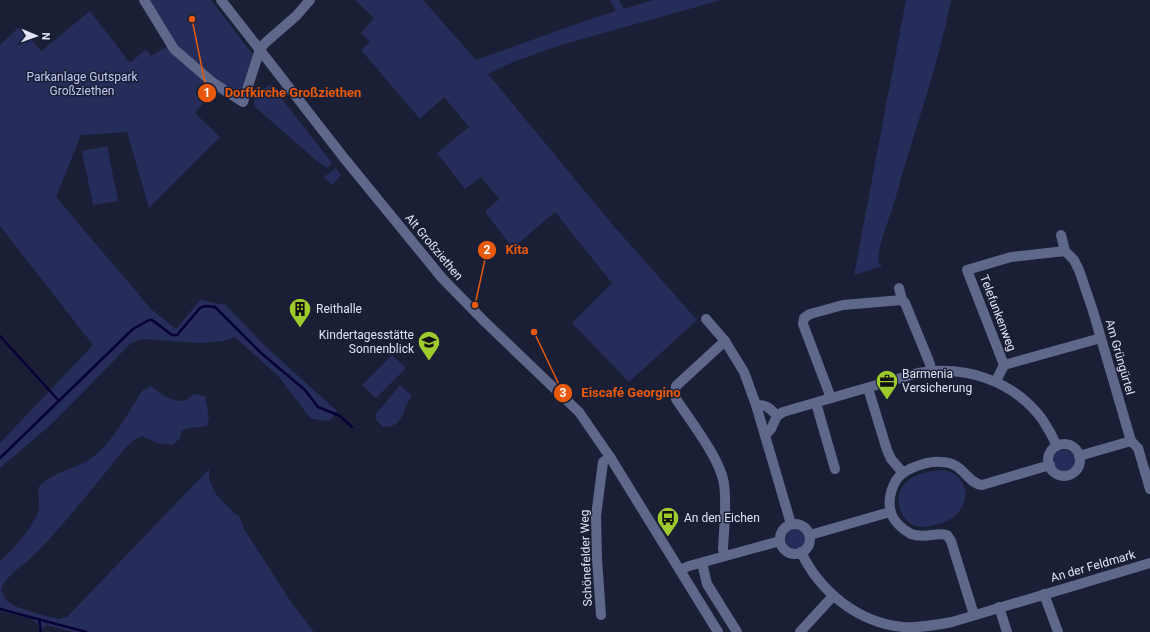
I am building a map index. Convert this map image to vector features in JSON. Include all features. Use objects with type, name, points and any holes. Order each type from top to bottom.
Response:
[{"type":"street","points":[[144,0],[174,49],[212,82],[243,102],[260,49],[296,16],[310,0]]},
{"type":"street","name":"Alt Großziethen","points":[[221,0],[344,158],[442,278],[484,321],[570,402],[587,422],[718,632]]},
{"type":"street","name":"Am Grüngürtel","points":[[1061,235],[1065,251],[1074,260],[1079,270],[1093,311],[1131,441],[1138,448],[1150,490]]},
{"type":"street","name":"Telefunkenweg","points":[[1004,365],[964,270],[1012,257],[1065,251]]},
{"type":"street","points":[[899,288],[902,300],[905,303],[930,364],[931,371]]},
{"type":"street","points":[[831,398],[803,324],[804,318],[810,314],[843,305],[902,300]]},
{"type":"street","points":[[706,319],[725,341],[744,372],[756,405],[791,524]]},
{"type":"street","name":"Telefunkenweg","points":[[996,381],[1004,365],[1101,338]]},
{"type":"street","points":[[725,341],[676,386],[675,392],[676,398],[711,451],[720,469],[724,483],[723,549],[725,556]]},
{"type":"street","points":[[765,435],[771,429],[777,416],[783,412],[918,373],[931,371],[970,372],[996,381],[1016,394],[1041,418],[1058,446]]},
{"type":"street","points":[[868,388],[887,450],[891,458],[903,473]]},
{"type":"street","points":[[816,402],[835,469]]},
{"type":"street","points":[[756,405],[764,405],[768,407],[777,416]]},
{"type":"street","points":[[1080,456],[1131,441]]},
{"type":"street","points":[[1068,445],[1077,451],[1080,456],[1080,464],[1075,472],[1067,476],[1054,472],[1049,461],[1051,452],[1058,446],[1068,445]]},
{"type":"street","name":"Schönefelder Weg","points":[[601,614],[596,516],[603,462],[610,457]]},
{"type":"street","points":[[974,615],[951,541],[947,535],[942,534],[920,537],[910,534],[901,527],[890,512],[890,498],[893,486],[903,473],[933,462],[943,462],[961,468],[974,483],[982,485],[1050,465]]},
{"type":"street","points":[[810,535],[890,512]]},
{"type":"street","points":[[791,524],[805,527],[810,535],[810,543],[808,546],[801,552],[793,554],[784,549],[780,540],[782,532],[791,524]]},
{"type":"street","points":[[680,570],[687,566],[780,540]]},
{"type":"street","name":"An der Feldmark","points":[[801,552],[812,573],[833,596],[848,607],[865,616],[904,629],[952,622],[1150,563]]},
{"type":"street","points":[[702,563],[706,584],[737,632]]},
{"type":"street","name":"An der Feldmark","points":[[1044,594],[1058,632]]},
{"type":"street","points":[[800,632],[833,596]]},
{"type":"street","points":[[998,608],[1007,632]]},
{"type":"street","points":[[952,622],[955,632]]},
{"type":"green space","name":"Parkanlage Gutspark Großziethen","points":[[148,0],[211,0],[253,55],[237,103],[214,91],[195,113],[220,137],[149,208],[127,132],[81,135],[56,197],[151,309],[176,329],[200,300],[226,305],[263,344],[337,411],[331,420],[325,421],[310,418],[280,378],[235,337],[223,341],[201,343],[142,339],[130,344],[54,422],[0,468],[0,443],[93,345],[0,226],[0,45],[20,26],[41,51],[90,11],[130,63],[146,49],[151,56],[166,47],[171,35]]},
{"type":"green space","points":[[355,0],[423,0],[476,60],[616,11],[610,0],[619,0],[624,9],[653,0],[721,0],[561,45],[513,62],[488,74],[612,224],[697,320],[629,382],[572,323],[612,283],[555,212],[513,248],[485,212],[499,199],[481,177],[465,189],[437,153],[469,127],[444,97],[420,119],[361,50],[370,42],[361,33],[374,18]]},
{"type":"green space","points":[[906,0],[951,0],[939,51],[895,200],[882,238],[878,262],[882,266],[854,275]]},
{"type":"green space","points":[[271,85],[332,163],[327,168],[318,162],[255,107],[255,97]]},
{"type":"green space","points":[[107,146],[118,201],[93,205],[82,151]]},
{"type":"green space","points":[[336,168],[341,175],[332,185],[324,177]]},
{"type":"green space","points":[[392,355],[406,368],[376,398],[362,385]]},
{"type":"green space","points":[[400,385],[412,396],[399,421],[396,424],[383,427],[376,420],[375,415]]},
{"type":"green space","points":[[151,386],[167,397],[181,401],[186,400],[194,394],[205,396],[209,418],[207,426],[189,428],[181,431],[181,438],[172,445],[157,443],[142,436],[132,442],[122,451],[53,535],[34,555],[7,579],[1,589],[6,600],[14,606],[35,613],[58,619],[67,617],[209,469],[209,479],[216,494],[233,512],[239,516],[244,529],[291,602],[314,632],[73,632],[47,625],[41,630],[32,619],[0,611],[0,561],[32,525],[39,506],[38,488],[50,478],[88,460],[101,450],[120,426],[142,391]]},
{"type":"green space","points":[[1064,450],[1068,451],[1074,457],[1074,465],[1068,471],[1064,472],[1060,471],[1054,465],[1053,461],[1054,457],[1060,451]]},
{"type":"green space","points":[[941,470],[952,473],[960,479],[964,487],[965,496],[963,504],[958,513],[950,520],[927,527],[913,525],[907,521],[900,509],[899,495],[902,488],[909,479],[913,477],[927,472]]},
{"type":"green space","points":[[792,529],[800,529],[806,535],[806,543],[800,549],[792,549],[786,543],[786,535]]},
{"type":"waterway","points":[[0,458],[133,329],[149,320],[152,320],[172,335],[177,335],[200,308],[205,306],[215,307],[261,353],[305,390],[318,407],[340,416],[352,427]]},
{"type":"waterway","points":[[0,336],[59,401]]},
{"type":"waterway","points":[[0,609],[86,632]]},
{"type":"waterway","points":[[39,619],[41,632]]},
{"type":"place","name":"Dorfkirche Großziethen","points":[[192,19]]},
{"type":"place","name":"Kita","points":[[475,305]]},
{"type":"place","name":"Reithalle","points":[[300,328]]},
{"type":"place","name":"Eiscafé Georgino","points":[[534,332]]},
{"type":"place","name":"Kindertagesstätte Sonnenblick","points":[[429,362]]},
{"type":"place","name":"Barmenia Versicherung","points":[[887,400]]},
{"type":"place","name":"An den Eichen","points":[[668,538]]}]
